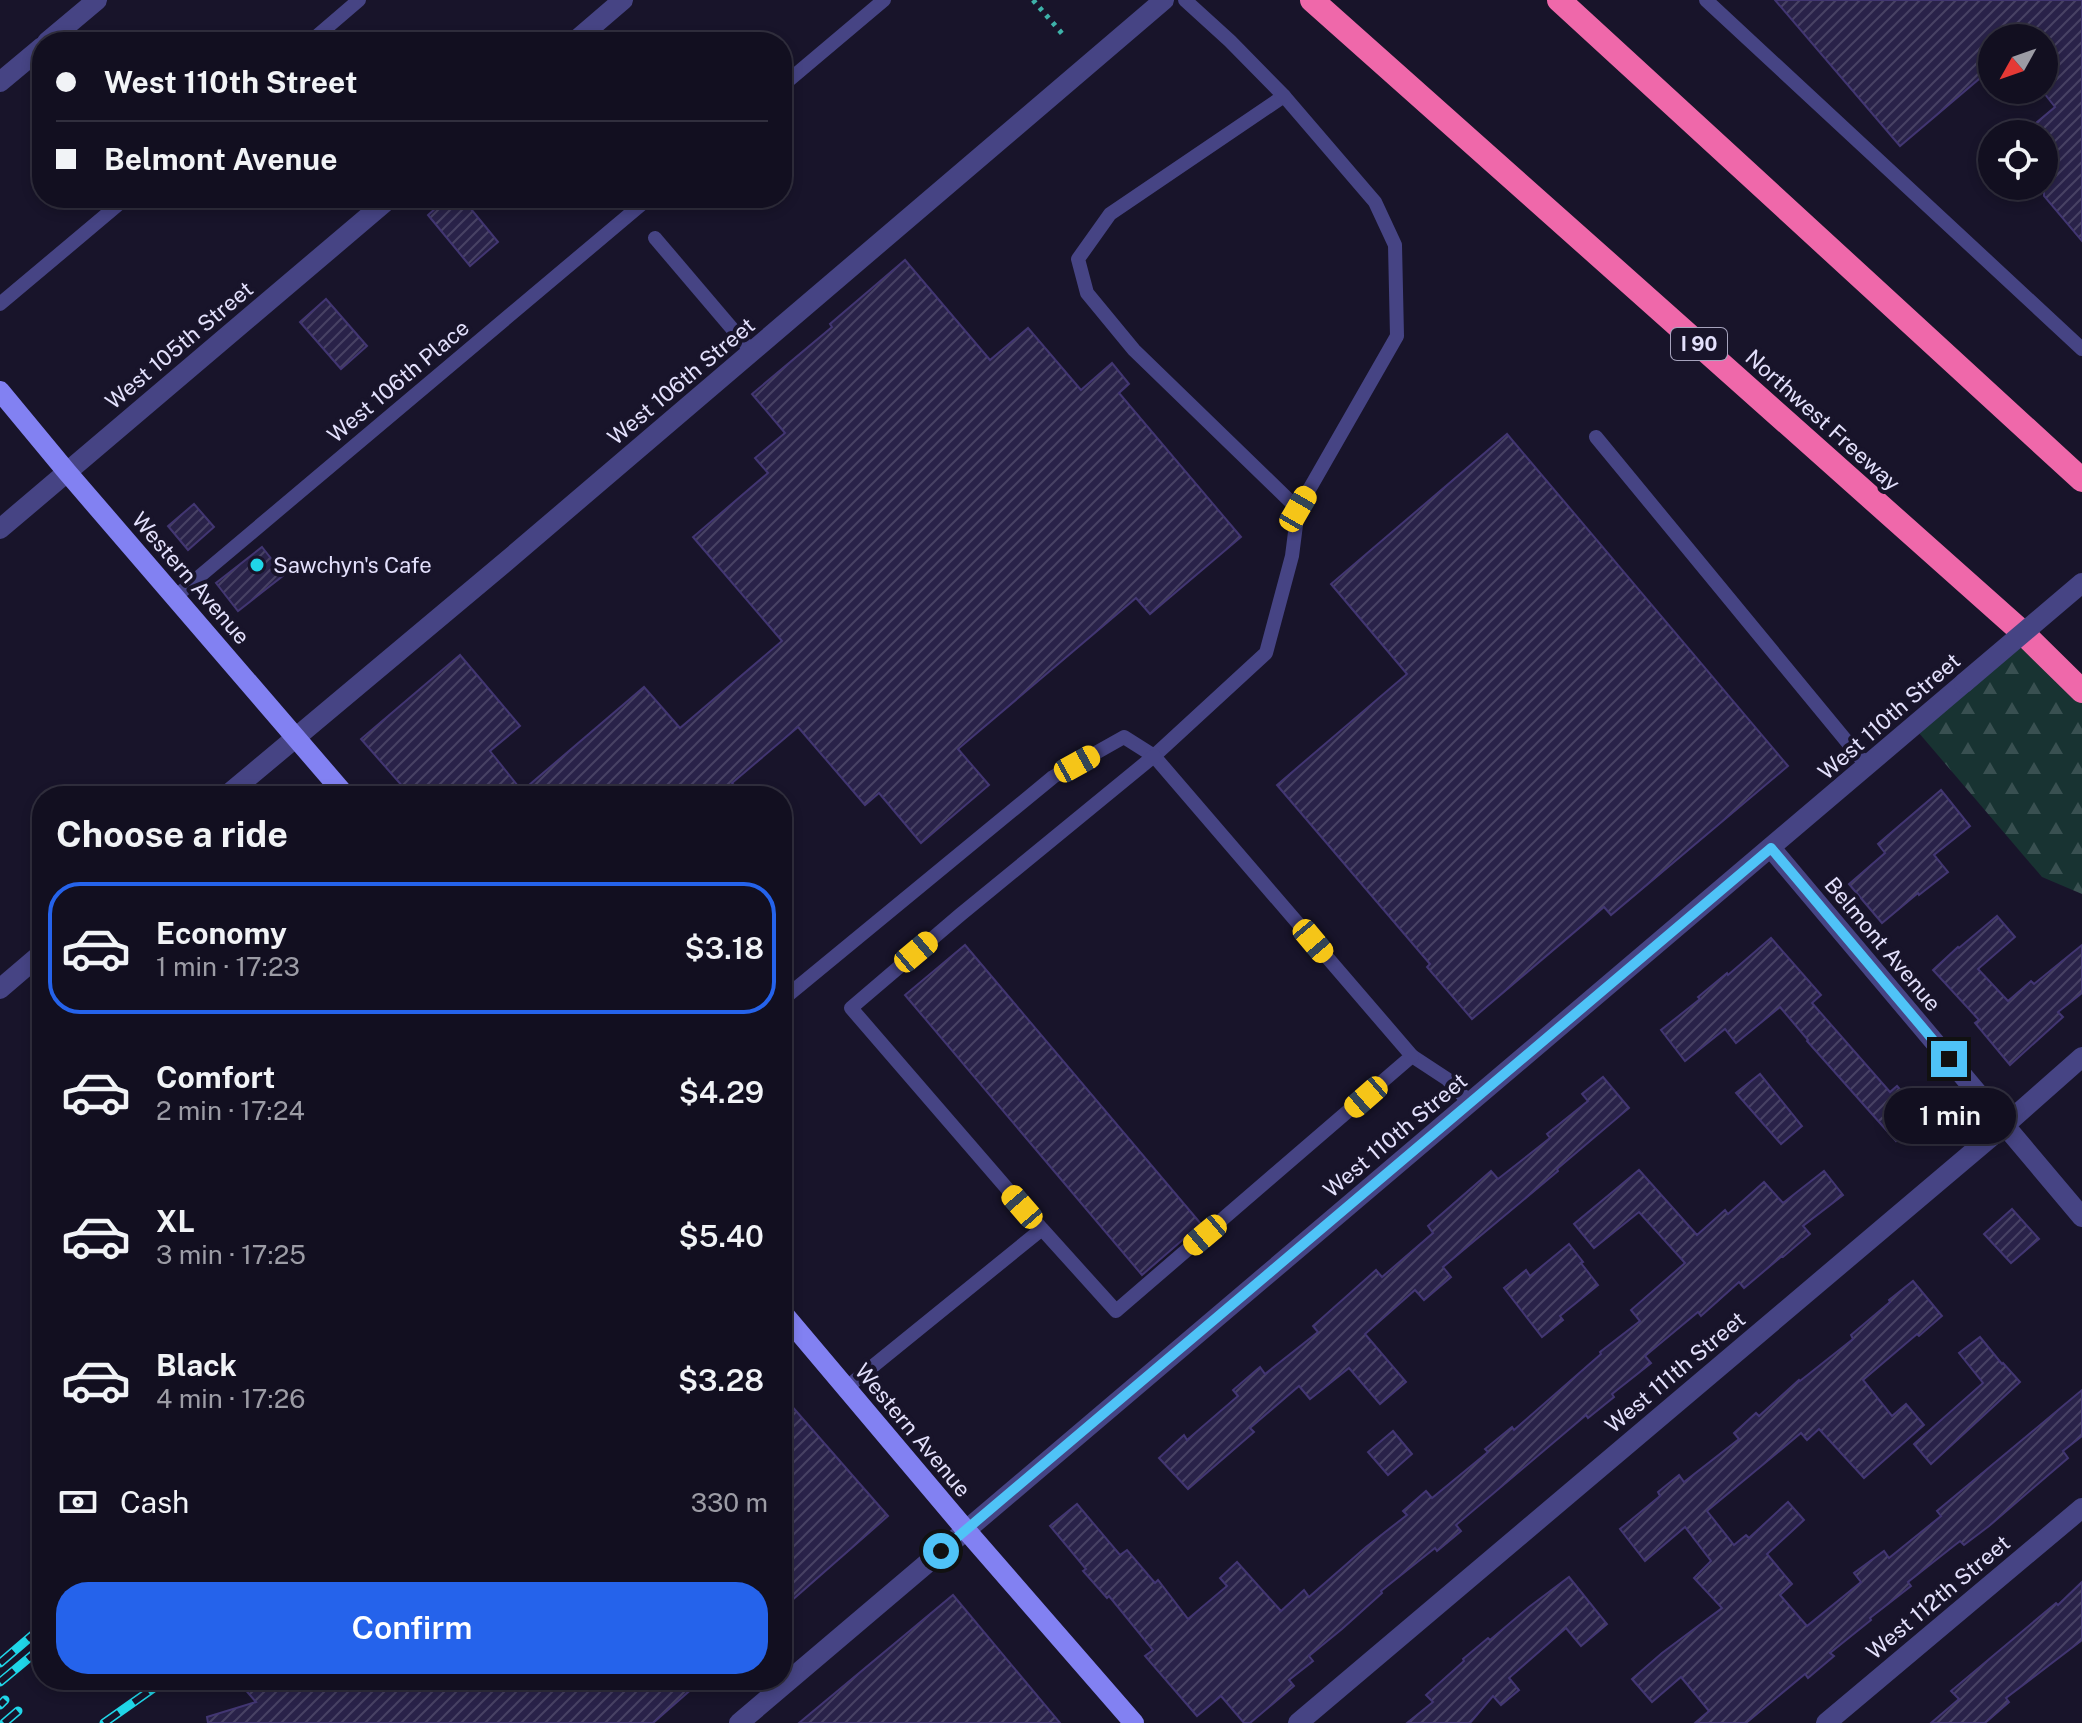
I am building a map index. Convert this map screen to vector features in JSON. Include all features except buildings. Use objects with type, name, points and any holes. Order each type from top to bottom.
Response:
[{"type":"highway","name":"Northwest Freeway","points":[[1312,0],[2022,632],[2082,691]]},
{"type":"highway","points":[[1559,0],[2082,480]]},
{"type":"street","points":[[59,32],[97,0]]},
{"type":"street","points":[[586,32],[623,0]]},
{"type":"street","name":"West 106th Street","points":[[238,786],[1164,0]]},
{"type":"street","points":[[0,82],[32,55]]},
{"type":"street","name":"West 105th Street","points":[[0,529],[378,208]]},
{"type":"street","name":"Western Avenue","points":[[0,391],[338,786]]},
{"type":"street","name":"West 110th Street","points":[[792,1678],[2082,583]]},
{"type":"street","name":"Belmont Avenue","points":[[1771,848],[2082,1217]]},
{"type":"street","points":[[0,989],[32,962]]},
{"type":"street","name":"West 111th Street","points":[[1298,1723],[2082,1057]]},
{"type":"street","name":"Western Avenue","points":[[792,1324],[1134,1723]]},
{"type":"street","name":"West 112th Street","points":[[1826,1723],[2082,1508]]},
{"type":"street","name":"West 110th Street","points":[[739,1723],[778,1690]]},
{"type":"lane","points":[[322,32],[359,0]]},
{"type":"lane","points":[[792,78],[884,0]]},
{"type":"lane","points":[[1185,0],[1284,96],[1375,202],[1395,245],[1397,336],[1298,509],[1292,556],[1266,653],[1154,756],[851,1008],[1116,1311],[1412,1056]]},
{"type":"lane","points":[[1706,0],[2082,349]]},
{"type":"lane","points":[[1284,96],[1110,214],[1078,259],[1087,293],[1134,350],[1298,509]]},
{"type":"lane","points":[[0,304],[114,208]]},
{"type":"lane","name":"West 106th Place","points":[[175,597],[637,208]]},
{"type":"lane","points":[[655,238],[752,352]]},
{"type":"lane","points":[[1596,437],[1867,766]]},
{"type":"lane","points":[[792,992],[1053,777],[1124,737],[1154,756],[1412,1056],[1447,1079],[1470,1103]]},
{"type":"lane","points":[[846,1388],[1042,1229]]},
{"type":"path","points":[[1033,0],[1065,37]]},
{"type":"green space","points":[[2022,632],[2082,691],[2082,894],[2042,877],[1913,726]]},
{"type":"railway","points":[[0,1663],[32,1636]]},
{"type":"railway","points":[[0,1682],[32,1655]]},
{"type":"railway","points":[[104,1723],[151,1690]]},
{"type":"railway","points":[[0,1705],[5,1700]]},
{"type":"railway","points":[[4,1723],[18,1711]]},
{"type":"place","name":"Sawchyn's Cafe","points":[[257,565]]},
{"type":"route","points":[[941,1551],[1771,848],[1949,1059]]}]
